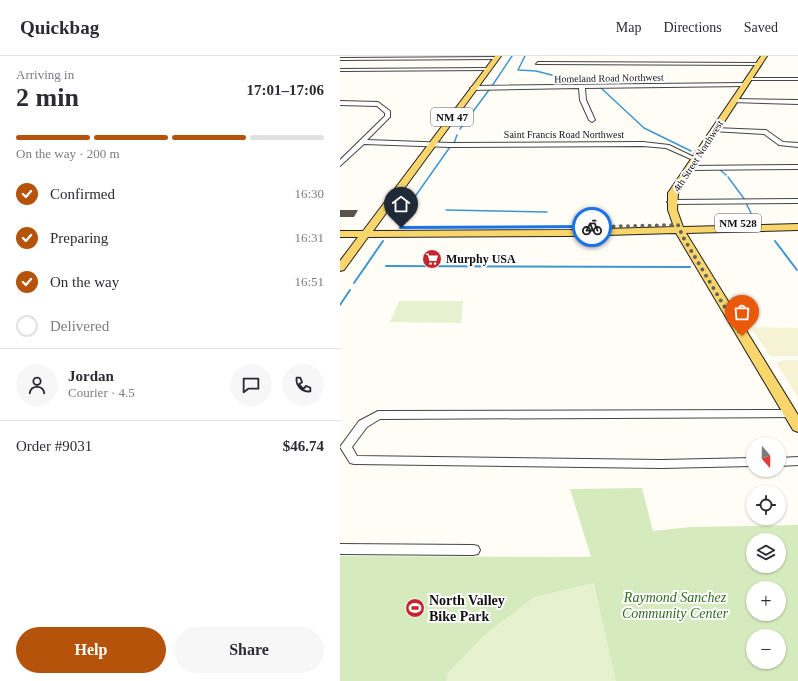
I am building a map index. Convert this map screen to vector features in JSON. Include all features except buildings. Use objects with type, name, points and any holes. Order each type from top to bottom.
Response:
[{"type":"main road","name":"NM 47","points":[[340,268],[497,57]]},
{"type":"main road","name":"4th Street Northwest","points":[[761,60],[673,193],[671,202],[679,228],[798,427]]},
{"type":"main road","name":"NM 528","points":[[679,228],[798,221]]},
{"type":"main road","name":"NM 528","points":[[340,234],[368,231],[798,227]]},
{"type":"main road","name":"NM 528","points":[[340,228],[368,231]]},
{"type":"street","points":[[340,59],[343,56]]},
{"type":"street","points":[[340,59],[497,57]]},
{"type":"street","points":[[538,63],[761,60]]},
{"type":"street","points":[[340,70],[479,67]]},
{"type":"street","points":[[391,68],[488,69]]},
{"type":"street","name":"Homeland Road Northwest","points":[[474,88],[582,88],[614,85],[746,82],[798,78]]},
{"type":"street","points":[[582,88],[583,100],[592,120]]},
{"type":"street","points":[[734,101],[798,102]]},
{"type":"street","points":[[340,103],[378,104],[388,112],[388,116],[340,164]]},
{"type":"street","points":[[714,130],[766,132],[781,144],[798,146]]},
{"type":"street","name":"Saint Francis Road Northwest","points":[[363,142],[431,144],[643,144],[674,148],[695,159]]},
{"type":"street","points":[[689,168],[798,167]]},
{"type":"street","points":[[671,202],[798,201]]},
{"type":"street","points":[[746,462],[662,464],[354,460],[346,447],[364,424],[378,415],[790,414]]},
{"type":"street","points":[[786,462],[798,461]]},
{"type":"street","points":[[340,549],[473,550]]},
{"type":"shaded area","points":[[754,327],[798,328],[798,356],[770,356],[752,329]]},
{"type":"shaded area","points":[[784,360],[798,360],[798,397],[776,363]]},
{"type":"green space","points":[[399,301],[463,301],[461,323],[390,322]]},
{"type":"green space","name":"Raymond Sanchez Community Center","points":[[642,488],[653,531],[690,527],[798,525],[798,681],[340,681],[340,556],[591,557],[570,489]]},
{"type":"green space","points":[[594,583],[616,681],[446,681],[447,674],[483,636],[534,597]]},
{"type":"waterway","points":[[492,86],[512,56]]},
{"type":"waterway","points":[[525,56],[518,70],[536,71],[591,85]]},
{"type":"waterway","points":[[601,88],[644,128],[691,151]]},
{"type":"waterway","points":[[460,129],[489,90]]},
{"type":"waterway","points":[[454,143],[457,135]]},
{"type":"waterway","points":[[402,215],[450,147]]},
{"type":"waterway","points":[[719,169],[726,175]]},
{"type":"waterway","points":[[728,177],[745,200]]},
{"type":"waterway","points":[[746,203],[751,213]]},
{"type":"waterway","points":[[446,210],[547,212]]},
{"type":"waterway","points":[[354,283],[383,241]]},
{"type":"waterway","points":[[775,241],[797,270]]},
{"type":"waterway","points":[[386,266],[690,267]]},
{"type":"waterway","points":[[340,305],[350,290]]},
{"type":"way so far","points":[[592,227],[678,225],[683,237],[742,336]]},
{"type":"place","name":"Murphy USA","points":[[432,259]]},
{"type":"place","name":"North Valley Bike Park","points":[[415,608]]},
{"type":"route","points":[[401,228],[592,227]]}]
